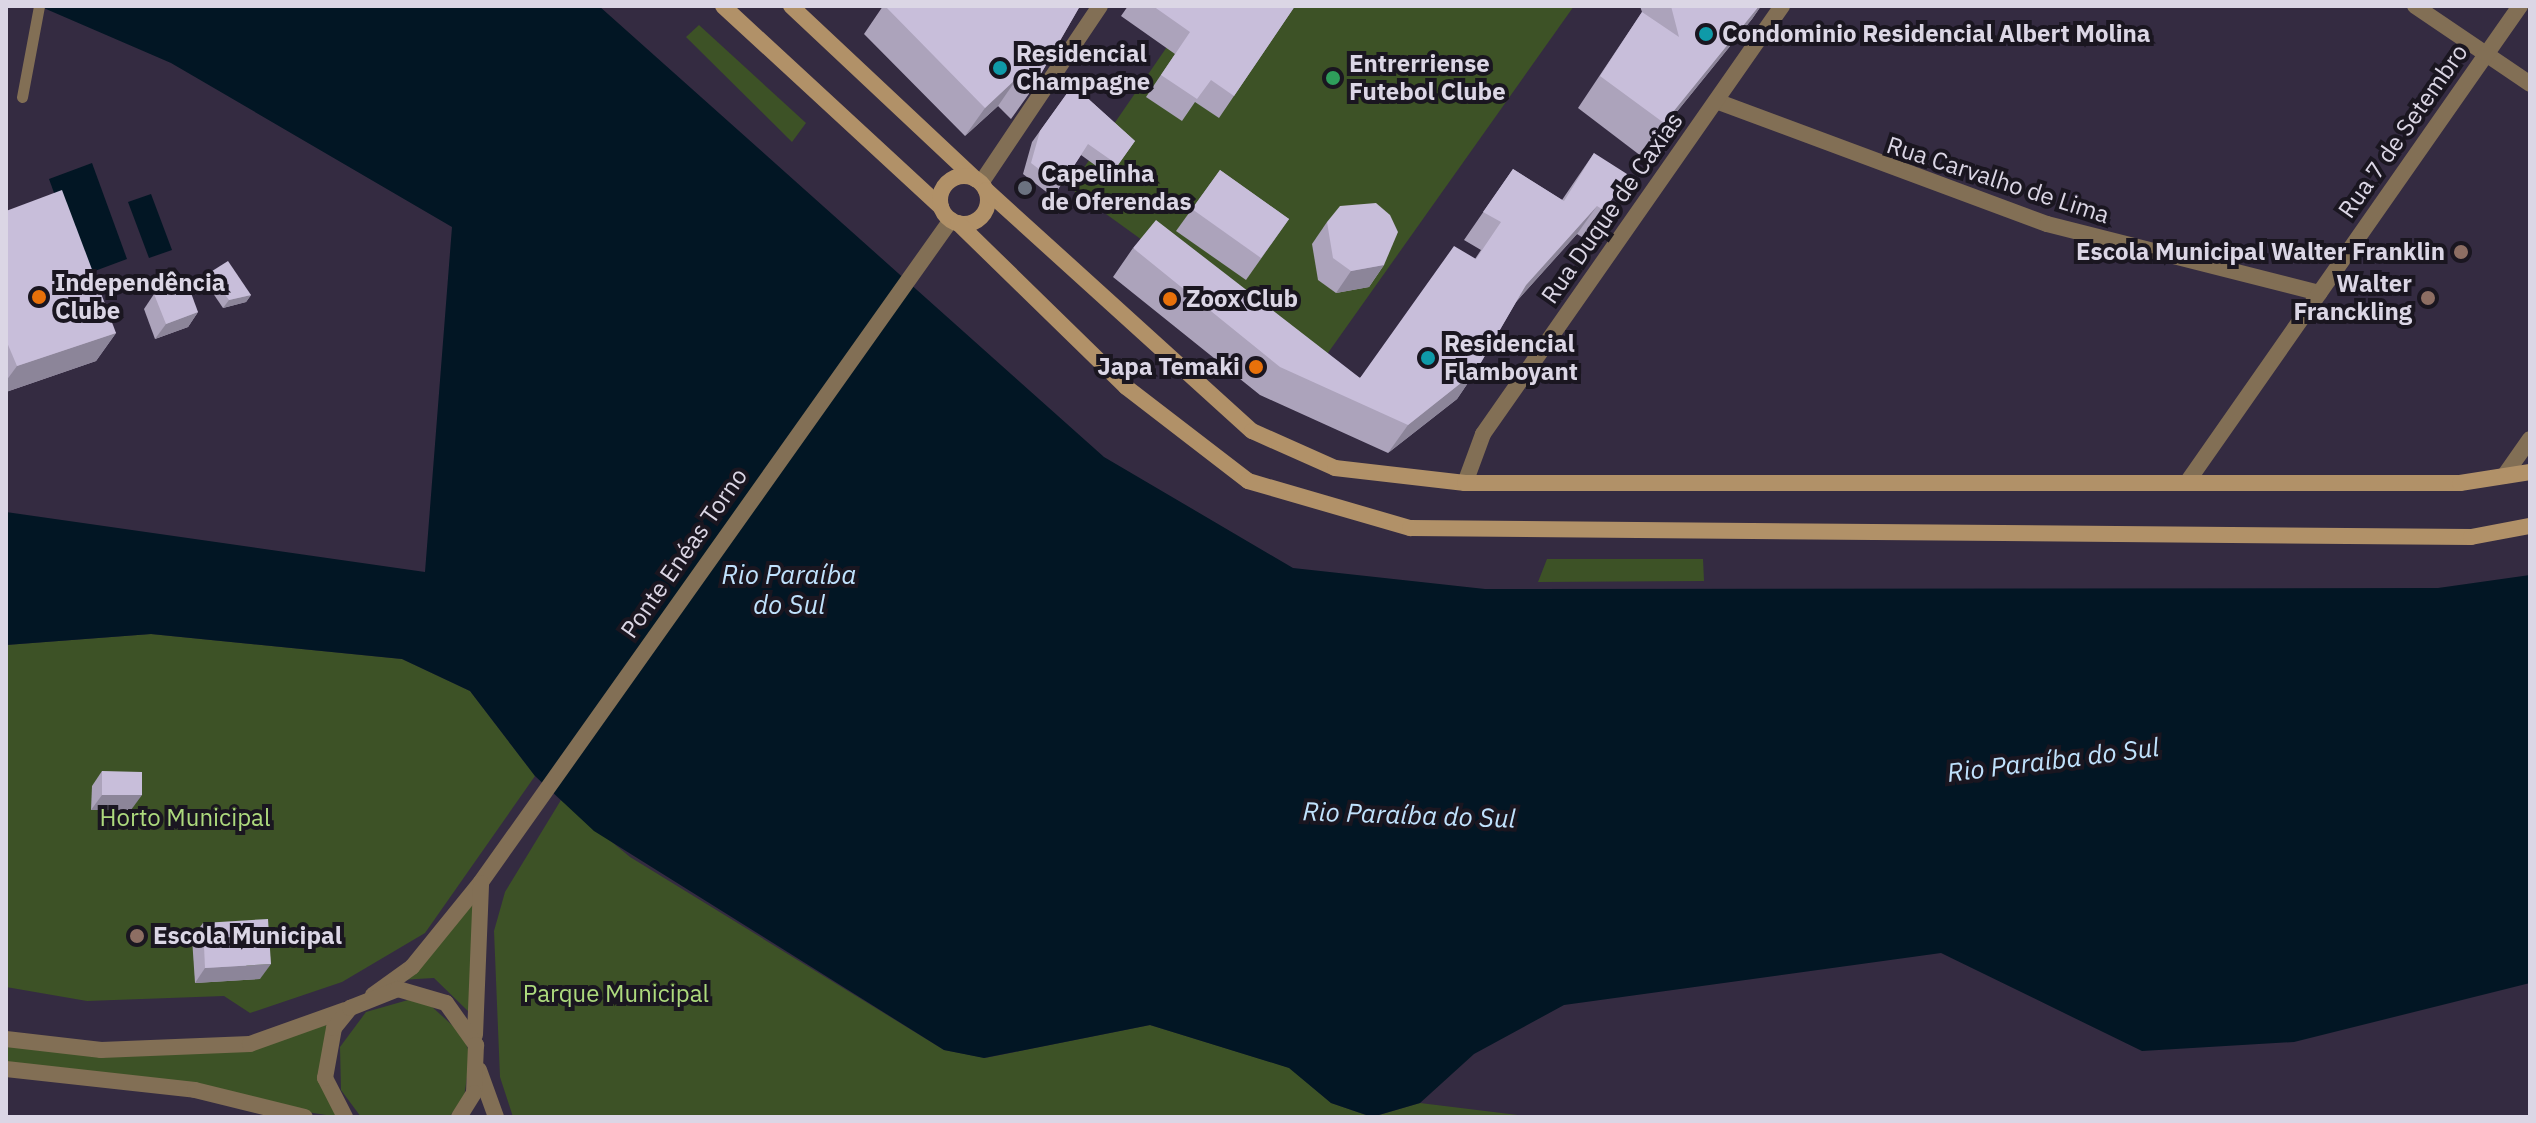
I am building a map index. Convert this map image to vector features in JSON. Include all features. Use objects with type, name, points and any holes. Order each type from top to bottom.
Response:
[{"type":"main road","points":[[723,6],[950,217],[1126,387],[1248,481],[1410,528],[2471,537],[2530,526]]},
{"type":"main road","points":[[791,6],[1252,431],[1335,468],[1465,483],[2460,483],[2530,472]]},
{"type":"main road","points":[[950,217],[952,180],[981,184]]},
{"type":"main road","points":[[950,217],[986,212],[981,184]]},
{"type":"street","points":[[981,184],[1100,6]]},
{"type":"street","name":"Rua Duque de Caxias","points":[[1465,483],[1483,434],[1782,6]]},
{"type":"street","points":[[2415,6],[2530,84]]},
{"type":"street","name":"Rua 7 de Setembro","points":[[2188,481],[2520,6]]},
{"type":"street","name":"Rua Carvalho de Lima","points":[[1716,101],[2047,224],[2319,293]]},
{"type":"street","name":"Ponte Enéas Torno","points":[[6,1039],[101,1050],[250,1044],[350,1008],[412,967],[481,882],[950,217]]},
{"type":"street","points":[[2504,476],[2530,439]]},
{"type":"street","points":[[481,882],[476,1045],[479,1070],[496,1117]]},
{"type":"street","points":[[373,995],[398,989],[446,1003],[476,1045]]},
{"type":"street","points":[[345,1117],[325,1078],[325,1052],[350,1008]]},
{"type":"street","points":[[6,1069],[195,1090],[305,1117]]},
{"type":"street","points":[[459,1117],[479,1070]]},
{"type":"lane","points":[[22,97],[39,6]]},
{"type":"green space","points":[[1195,6],[1574,6],[1318,367],[1070,188]]},
{"type":"green space","points":[[699,25],[806,123],[792,142],[686,37]]},
{"type":"green space","points":[[1547,559],[1703,559],[1704,581],[1538,582]]},
{"type":"green space","name":"Horto Municipal","points":[[151,634],[402,659],[470,691],[535,776],[425,933],[342,982],[250,1013],[224,996],[87,1001],[6,987],[6,645]]},
{"type":"green space","name":"Parque Municipal","points":[[561,800],[630,857],[944,1050],[985,1058],[1150,1025],[1290,1068],[1331,1103],[1372,1117],[513,1117],[500,1077],[494,931],[505,892]]},
{"type":"green space","points":[[474,902],[471,1014],[434,978],[399,980]]},
{"type":"green space","points":[[408,1000],[430,1005],[463,1035],[470,1055],[464,1098],[449,1117],[361,1117],[341,1090],[340,1047],[366,1012]]},
{"type":"green space","points":[[330,1024],[317,1078],[339,1117],[6,1065],[6,1043],[268,1041]]},
{"type":"green space","points":[[1420,1103],[1534,1117],[1372,1117]]},
{"type":"water","name":"Rio Paraíba do Sul","points":[[39,6],[599,6],[1104,457],[1293,568],[1485,589],[2438,588],[2530,575],[2530,983],[2294,1042],[2142,1051],[1941,953],[1564,1005],[1474,1054],[1420,1103],[1372,1117],[1331,1103],[1289,1068],[1150,1025],[984,1058],[944,1050],[594,831],[535,776],[470,691],[402,659],[151,634],[6,645],[6,512],[425,572],[452,227],[171,63]]},
{"type":"water","points":[[92,163],[127,259],[84,275],[49,179]]},
{"type":"water","points":[[151,194],[172,250],[149,258],[128,202]]},
{"type":"building","name":"Residencial Champagne","points":[[885,6],[1080,6],[1031,91],[1018,77],[985,108]]},
{"type":"building","points":[[1153,6],[1295,6],[1234,96],[1211,80],[1197,99],[1161,75],[1190,32]]},
{"type":"building","points":[[1671,6],[1759,6],[1664,123],[1600,76],[1642,12],[1679,37]]},
{"type":"building","points":[[1073,85],[1135,141],[1118,165],[1088,144],[1061,186],[1031,163],[1040,131]]},
{"type":"building","points":[[1594,153],[1627,174],[1605,211],[1597,206],[1526,285],[1476,371],[1408,425],[1280,367],[1133,248],[1156,220],[1360,378],[1454,246],[1476,259],[1501,222],[1483,212],[1513,169],[1564,201]]},
{"type":"building","points":[[1220,170],[1289,219],[1261,258],[1192,209]]},
{"type":"building","name":"Independência Clube","points":[[62,190],[116,333],[17,366],[6,340],[6,211]]},
{"type":"building","points":[[1376,203],[1390,215],[1398,232],[1384,265],[1351,271],[1333,258],[1327,222],[1340,206]]},
{"type":"building","points":[[228,261],[251,295],[229,300],[209,273]]},
{"type":"building","points":[[187,282],[198,312],[166,324],[154,294]]},
{"type":"building","points":[[102,771],[142,772],[142,795],[102,795]]},
{"type":"building","points":[[268,919],[271,964],[205,968],[203,923]]},
{"type":"place","name":"Condominio Residencial Albert Molina","points":[[1706,34]]},
{"type":"place","name":"Residencial Champagne","points":[[1000,68]]},
{"type":"place","name":"Entrerriense Futebol Clube","points":[[1333,78]]},
{"type":"place","name":"Capelinha de Oferendas","points":[[1025,188]]},
{"type":"place","name":"Escola Municipal Walter Franklin","points":[[2461,252]]},
{"type":"place","name":"Independência Clube","points":[[39,297]]},
{"type":"place","name":"Walter Franckling","points":[[2428,298]]},
{"type":"place","name":"Zoox Club","points":[[1170,299]]},
{"type":"place","name":"Residencial Flamboyant","points":[[1428,358]]},
{"type":"place","name":"Japa Temaki","points":[[1256,367]]},
{"type":"place","name":"Escola Municipal","points":[[137,936]]}]
